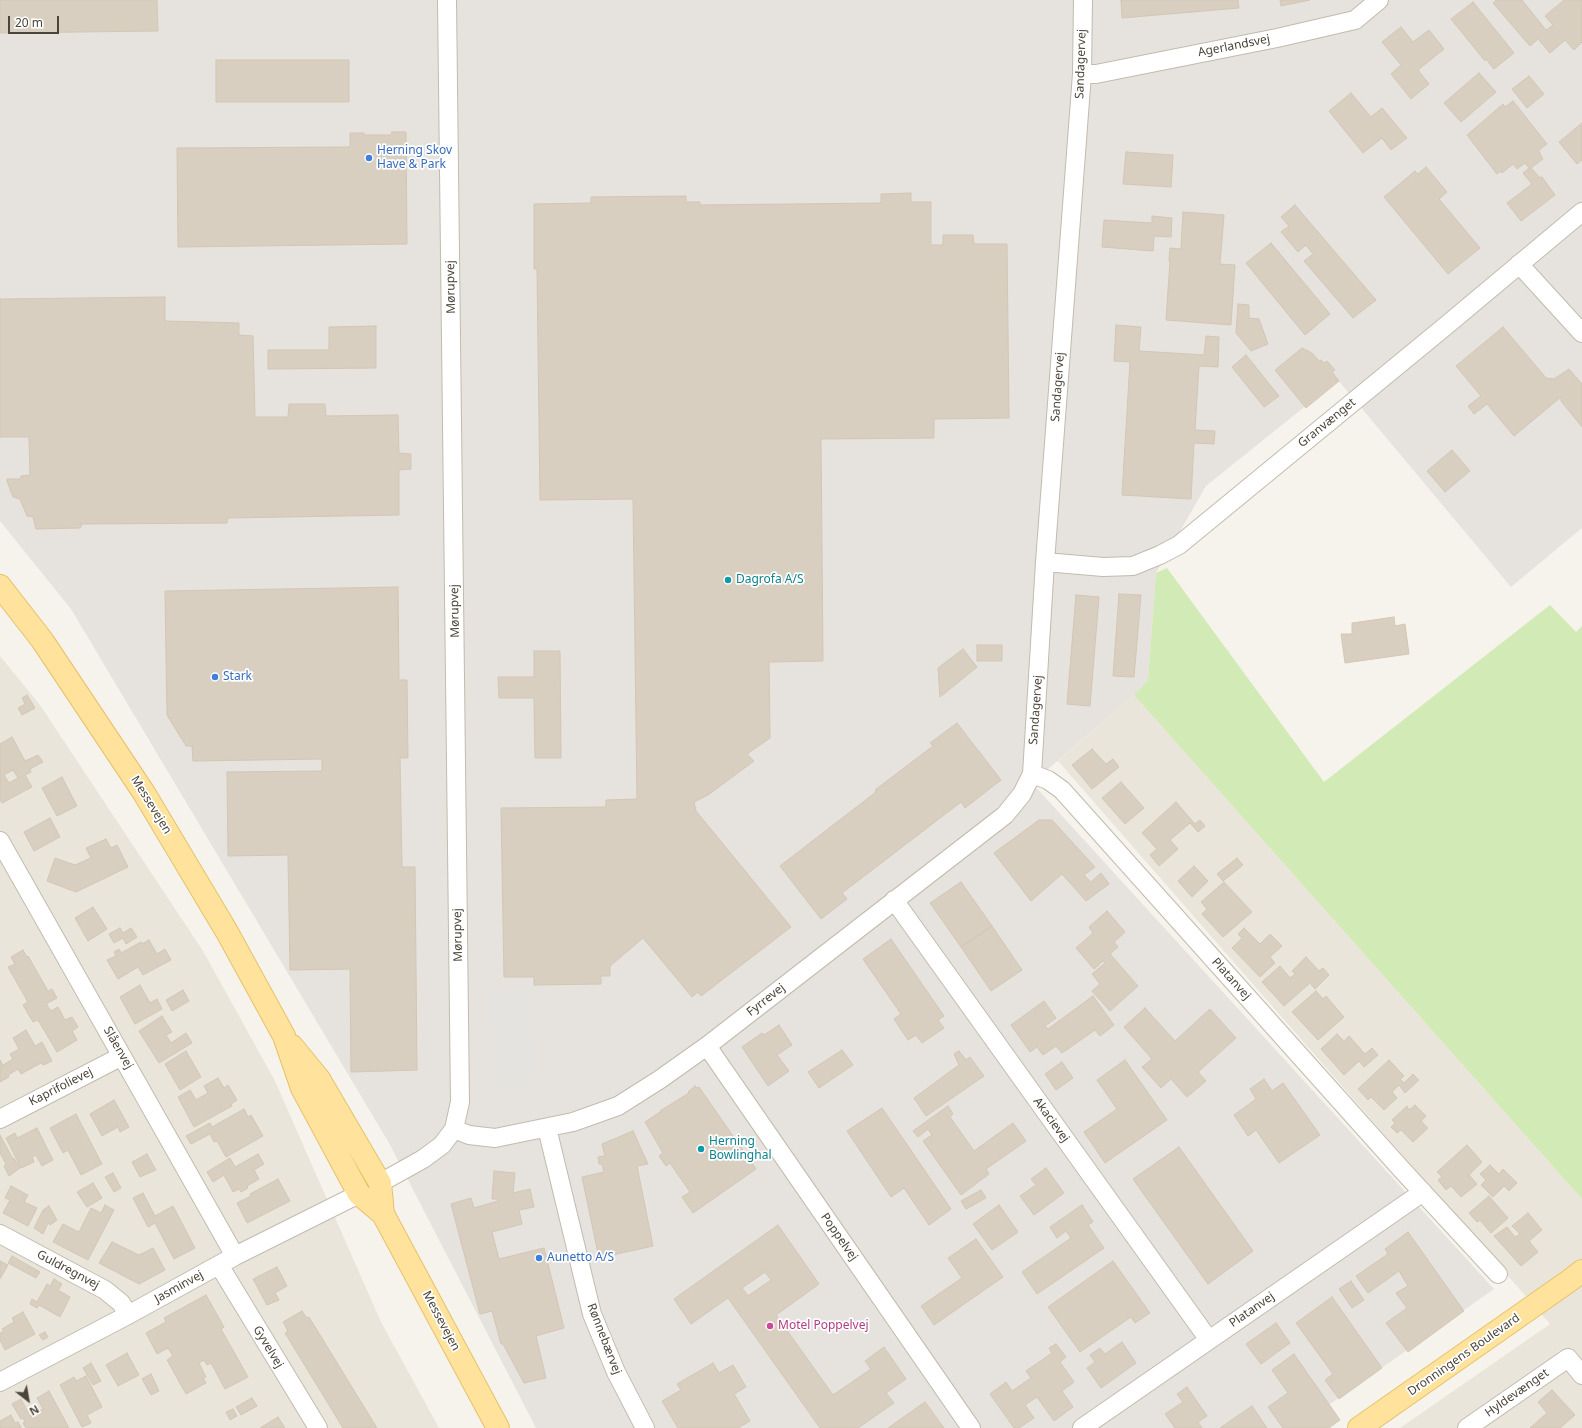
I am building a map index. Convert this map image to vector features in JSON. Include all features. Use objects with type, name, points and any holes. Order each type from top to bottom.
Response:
[{"type":"main road","name":"Messevejen","points":[[0,586],[42,640],[144,793],[227,932],[284,1036],[302,1088],[359,1194],[383,1214],[498,1428]]},
{"type":"main road","name":"Messevejen","points":[[284,1036],[319,1078],[380,1183],[383,1214]]},
{"type":"main road","points":[[359,1194],[380,1183]]},
{"type":"main road","name":"Dronningens Boulevard","points":[[1359,1428],[1578,1275]]},
{"type":"street","name":"Mørupvej","points":[[380,1183],[423,1159],[442,1145],[454,1129],[460,1102],[447,0]]},
{"type":"street","name":"Sandagervej","points":[[1032,774],[1045,562],[1082,74],[1083,0]]},
{"type":"street","name":"Agerlandsvej","points":[[1082,74],[1104,73],[1277,38],[1355,20],[1378,0]]},
{"type":"street","name":"Granvænget","points":[[1045,562],[1103,567],[1132,566],[1160,555],[1179,544],[1442,330],[1582,212]]},
{"type":"street","points":[[1519,264],[1582,332]]},
{"type":"street","name":"Fyrrevej","points":[[454,1129],[469,1135],[495,1138],[573,1122],[618,1106],[659,1080],[707,1046],[1005,815],[1022,794],[1032,774]]},
{"type":"street","name":"Platanvej","points":[[1032,774],[1048,780],[1062,790],[1498,1274]]},
{"type":"street","name":"Slåenvej","points":[[0,841],[235,1256]]},
{"type":"street","name":"Akacievej","points":[[894,900],[1209,1340]]},
{"type":"street","name":"Poppelvej","points":[[707,1046],[972,1428]]},
{"type":"street","name":"Kaprifolievej","points":[[0,1119],[122,1056]]},
{"type":"street","name":"Rønnebærvej","points":[[547,1128],[592,1314],[616,1372],[645,1428]]},
{"type":"street","name":"Platanvej","points":[[1082,1428],[1423,1192]]},
{"type":"street","name":"Jasminvej","points":[[0,1382],[128,1315],[235,1256],[359,1194]]},
{"type":"street","name":"Guldregnvej","points":[[0,1234],[105,1290],[121,1303],[128,1315]]},
{"type":"street","name":"Gyvelvej","points":[[219,1265],[318,1428]]},
{"type":"street","name":"Hyldevænget","points":[[1466,1428],[1568,1358],[1582,1375]]},
{"type":"shaded area","points":[[0,0],[1582,0],[1582,528],[1511,587],[1338,380],[1206,486],[1156,573],[1148,680],[1134,695],[1032,783],[1494,1289],[1296,1428],[536,1428],[389,1143],[71,609],[0,521]]},
{"type":"shaded area","points":[[0,656],[40,705],[203,951],[275,1081],[381,1322],[439,1428],[0,1428]]},
{"type":"shaded area","points":[[1134,695],[1582,1199],[1582,1428],[1400,1428],[1550,1324],[1058,761]]},
{"type":"shaded area","points":[[533,990],[538,1085],[491,1087],[487,992]]},
{"type":"green space","points":[[1167,568],[1324,782],[1550,605],[1576,632],[1582,626],[1582,1199],[1134,695],[1148,680],[1156,573]]},
{"type":"building","points":[[0,0],[157,0],[158,31],[0,33]]},
{"type":"building","points":[[1121,0],[1238,0],[1239,8],[1122,18]]},
{"type":"building","points":[[1280,0],[1310,0],[1281,6]]},
{"type":"building","points":[[1496,0],[1522,0],[1546,30],[1553,25],[1545,16],[1564,0],[1582,0],[1582,42],[1574,50],[1565,40],[1550,53],[1538,39],[1530,46],[1493,3]]},
{"type":"building","points":[[1473,2],[1514,53],[1494,69],[1486,59],[1485,61],[1451,19]]},
{"type":"building","points":[[1401,27],[1413,42],[1429,30],[1444,49],[1418,70],[1429,84],[1411,99],[1391,74],[1401,65],[1382,42]]},
{"type":"building","points":[[216,60],[349,60],[349,102],[216,102]]},
{"type":"building","points":[[1479,73],[1496,92],[1461,122],[1444,103]]},
{"type":"building","points":[[1529,76],[1544,94],[1527,108],[1512,89]]},
{"type":"building","points":[[1351,93],[1371,117],[1382,108],[1407,138],[1391,150],[1382,138],[1363,153],[1329,111]]},
{"type":"building","points":[[1513,101],[1547,144],[1539,150],[1543,159],[1531,168],[1540,178],[1542,177],[1555,195],[1521,221],[1507,203],[1532,184],[1523,173],[1529,168],[1525,163],[1517,169],[1513,164],[1502,173],[1501,171],[1497,174],[1467,135],[1503,104],[1505,107]]},
{"type":"building","points":[[1582,123],[1582,160],[1577,164],[1559,142]]},
{"type":"building","points":[[392,132],[406,132],[407,244],[178,247],[177,148],[350,147],[350,133],[364,133],[364,135],[391,135]]},
{"type":"building","points":[[1126,152],[1173,155],[1171,187],[1123,184]]},
{"type":"building","points":[[1426,167],[1447,192],[1439,199],[1480,248],[1448,274],[1384,197],[1415,171],[1418,174]]},
{"type":"building","name":"Dagrofa A/S","points":[[911,193],[911,202],[931,202],[931,245],[943,245],[943,235],[973,235],[974,244],[1007,244],[1009,418],[934,419],[934,438],[821,439],[823,661],[769,662],[770,738],[747,754],[754,761],[708,795],[694,802],[696,811],[791,927],[701,996],[698,992],[692,997],[643,938],[610,966],[610,976],[601,976],[601,984],[534,985],[534,977],[504,977],[501,808],[606,807],[606,800],[637,799],[633,499],[540,500],[537,269],[534,269],[534,204],[591,203],[591,197],[686,196],[686,202],[700,202],[700,205],[881,203],[881,194]]},
{"type":"building","points":[[1295,205],[1376,300],[1353,318],[1304,261],[1313,254],[1306,245],[1298,252],[1281,232],[1289,226],[1281,217]]},
{"type":"building","points":[[1183,212],[1224,215],[1220,264],[1235,265],[1231,325],[1166,320],[1170,248],[1181,249]]},
{"type":"building","points":[[1152,216],[1172,218],[1171,237],[1154,236],[1153,251],[1102,247],[1104,220],[1152,223]]},
{"type":"building","points":[[1271,243],[1330,314],[1305,335],[1246,263]]},
{"type":"building","points":[[165,297],[165,321],[239,323],[239,335],[253,336],[255,417],[288,417],[289,404],[325,404],[326,416],[398,415],[399,453],[411,454],[411,469],[399,470],[399,515],[228,518],[227,523],[82,524],[80,528],[36,529],[33,517],[27,516],[20,499],[13,497],[7,481],[7,479],[20,479],[21,476],[30,475],[29,437],[0,437],[0,299]]},
{"type":"building","points":[[1238,304],[1249,305],[1249,318],[1259,319],[1268,344],[1251,351],[1236,333]]},
{"type":"building","points":[[1116,325],[1141,327],[1139,351],[1204,355],[1206,336],[1219,337],[1218,367],[1199,366],[1195,430],[1215,431],[1214,444],[1194,443],[1191,499],[1122,495],[1130,362],[1114,361]]},
{"type":"building","points":[[376,326],[376,368],[268,369],[268,350],[329,350],[329,327]]},
{"type":"building","points":[[1503,327],[1546,378],[1554,379],[1569,369],[1582,384],[1582,427],[1561,401],[1561,397],[1514,436],[1487,404],[1474,414],[1468,406],[1481,396],[1456,366]]},
{"type":"building","points":[[1302,348],[1312,353],[1319,361],[1321,360],[1324,363],[1327,361],[1335,370],[1332,372],[1339,381],[1306,408],[1275,370]]},
{"type":"building","points":[[1246,355],[1279,396],[1264,407],[1232,367]]},
{"type":"building","points":[[1452,450],[1470,471],[1445,492],[1427,471]]},
{"type":"building","points":[[398,587],[399,680],[407,680],[408,758],[400,758],[402,867],[415,867],[417,1070],[351,1072],[350,969],[290,970],[288,855],[228,856],[227,772],[322,771],[322,759],[193,761],[192,746],[186,746],[167,715],[165,591]]},
{"type":"building","points":[[1119,594],[1141,595],[1134,677],[1113,676]]},
{"type":"building","points":[[1076,595],[1099,597],[1090,706],[1067,704]]},
{"type":"building","points":[[1394,617],[1395,626],[1405,624],[1409,654],[1345,663],[1341,634],[1352,634],[1352,623]]},
{"type":"building","points":[[977,645],[1002,645],[1002,661],[977,661]]},
{"type":"building","points":[[963,649],[977,667],[940,697],[938,668]]},
{"type":"building","points":[[534,651],[560,651],[561,758],[535,758],[534,698],[499,698],[498,677],[534,677]]},
{"type":"building","points":[[27,695],[35,708],[22,715],[18,708],[25,704],[22,698]]},
{"type":"building","points":[[957,723],[1001,780],[965,808],[961,802],[842,893],[847,899],[821,919],[780,866],[933,746],[930,743]]},
{"type":"building","points":[[12,737],[25,761],[38,755],[43,762],[30,769],[31,772],[25,775],[32,787],[2,803],[0,800],[0,744]],"holes":[[[13,770],[18,778],[9,783],[4,775]]]},
{"type":"building","points":[[1092,749],[1106,764],[1113,759],[1119,767],[1092,789],[1072,765]]},
{"type":"building","points":[[62,777],[77,806],[57,816],[42,788]]},
{"type":"building","points":[[1121,782],[1144,808],[1125,824],[1102,798]]},
{"type":"building","points":[[1176,802],[1195,824],[1200,820],[1205,826],[1198,832],[1190,823],[1170,840],[1178,849],[1159,866],[1150,855],[1157,849],[1142,833]]},
{"type":"building","points":[[50,818],[60,837],[34,851],[24,832]]},
{"type":"building","points":[[1039,820],[1052,820],[1095,867],[1084,875],[1091,882],[1101,873],[1109,884],[1086,901],[1062,874],[1031,901],[994,853]]},
{"type":"building","points":[[106,839],[111,848],[117,845],[128,867],[76,892],[47,881],[55,858],[75,865],[91,858],[86,848]]},
{"type":"building","points":[[1237,858],[1243,865],[1223,881],[1217,874]]},
{"type":"building","points":[[1194,866],[1208,881],[1192,897],[1178,881]]},
{"type":"building","points":[[961,882],[992,926],[961,947],[930,903]]},
{"type":"building","points":[[1224,882],[1252,912],[1223,937],[1202,914],[1207,909],[1201,902]]},
{"type":"building","points":[[93,907],[107,929],[88,941],[75,918]]},
{"type":"building","points":[[1107,911],[1125,932],[1114,942],[1118,947],[1110,954],[1138,986],[1110,1011],[1092,991],[1100,984],[1092,974],[1105,963],[1103,961],[1094,969],[1076,948],[1093,933],[1089,927]]},
{"type":"building","points":[[992,926],[1022,970],[991,991],[961,947]]},
{"type":"building","points":[[120,928],[123,933],[131,928],[137,937],[126,944],[123,938],[114,943],[109,934]]},
{"type":"building","points":[[1244,928],[1260,944],[1270,934],[1282,946],[1270,957],[1275,963],[1260,977],[1232,948],[1242,938],[1238,934]]},
{"type":"building","points":[[891,939],[944,1016],[938,1020],[944,1028],[922,1043],[916,1035],[908,1040],[894,1019],[901,1014],[863,959]]},
{"type":"building","points":[[149,940],[157,954],[165,949],[171,960],[143,975],[138,967],[118,979],[107,960],[116,956],[114,952],[119,949],[121,953],[141,942],[142,944]]},
{"type":"building","points":[[23,950],[48,991],[52,989],[57,998],[46,1004],[51,1011],[58,1007],[65,1020],[72,1017],[78,1027],[72,1031],[77,1040],[57,1052],[38,1020],[33,1022],[23,1005],[28,1002],[8,967],[15,964],[11,957]]},
{"type":"building","points":[[1306,957],[1319,971],[1323,968],[1329,975],[1315,989],[1310,983],[1284,1006],[1262,982],[1280,966],[1290,978],[1295,974],[1292,971]]},
{"type":"building","points":[[140,985],[150,1003],[157,999],[162,1009],[135,1024],[120,997]]},
{"type":"building","points":[[183,990],[189,1001],[172,1011],[166,1000]]},
{"type":"building","points":[[1316,991],[1323,999],[1326,996],[1344,1017],[1318,1040],[1292,1012]]},
{"type":"building","points":[[1093,996],[1114,1025],[1100,1036],[1095,1030],[1062,1053],[1056,1046],[1043,1055],[1037,1047],[1030,1052],[1011,1025],[1044,1001],[1056,1018],[1045,1026],[1048,1029]]},
{"type":"building","points":[[1145,1008],[1175,1041],[1210,1009],[1236,1038],[1198,1072],[1206,1081],[1187,1097],[1171,1079],[1161,1088],[1142,1067],[1152,1059],[1124,1027]]},
{"type":"building","points":[[162,1016],[172,1032],[166,1035],[171,1043],[186,1033],[192,1043],[159,1063],[139,1031]]},
{"type":"building","points":[[779,1025],[792,1045],[777,1055],[789,1071],[768,1086],[742,1047],[762,1033],[764,1035]]},
{"type":"building","points":[[26,1030],[35,1046],[42,1042],[52,1061],[43,1065],[41,1063],[21,1074],[18,1069],[8,1075],[9,1077],[0,1082],[0,1060],[3,1065],[13,1059],[10,1054],[19,1049],[13,1038]]},
{"type":"building","points":[[1337,1034],[1344,1041],[1349,1036],[1365,1054],[1372,1048],[1378,1055],[1364,1067],[1359,1061],[1344,1075],[1321,1049]]},
{"type":"building","points":[[842,1050],[853,1065],[819,1088],[808,1072]]},
{"type":"building","points":[[186,1051],[201,1077],[180,1090],[165,1064]]},
{"type":"building","points":[[959,1051],[966,1060],[970,1057],[984,1076],[926,1116],[914,1098],[959,1065],[954,1054]]},
{"type":"building","points":[[1125,1060],[1167,1120],[1105,1163],[1084,1132],[1117,1109],[1097,1080]]},
{"type":"building","points":[[1389,1060],[1404,1076],[1400,1079],[1404,1083],[1413,1074],[1419,1080],[1405,1093],[1399,1085],[1392,1092],[1397,1098],[1384,1110],[1371,1097],[1368,1100],[1358,1089]]},
{"type":"building","points":[[1062,1062],[1073,1078],[1056,1090],[1045,1074]]},
{"type":"building","points":[[218,1078],[224,1088],[228,1085],[237,1100],[231,1104],[232,1106],[194,1127],[178,1097],[190,1090],[196,1100],[208,1093],[204,1086]]},
{"type":"building","points":[[1264,1079],[1272,1091],[1283,1083],[1320,1135],[1279,1163],[1256,1130],[1248,1136],[1234,1115],[1256,1099],[1250,1089]]},
{"type":"building","name":"Herning Bowlinghal","points":[[695,1086],[697,1088],[699,1087],[756,1169],[693,1213],[682,1197],[690,1192],[670,1163],[666,1166],[659,1156],[663,1153],[645,1122],[660,1112],[662,1113],[660,1111],[689,1093],[688,1092]]},
{"type":"building","points":[[114,1100],[129,1127],[120,1132],[118,1127],[102,1136],[90,1114]]},
{"type":"building","points":[[1415,1105],[1426,1116],[1421,1121],[1428,1128],[1413,1142],[1401,1130],[1397,1133],[1391,1127],[1395,1123],[1392,1120],[1407,1106],[1409,1110]]},
{"type":"building","points":[[948,1106],[953,1114],[950,1117],[974,1151],[1013,1123],[1026,1141],[986,1169],[989,1174],[961,1195],[923,1141],[932,1135],[928,1129],[918,1137],[913,1131]]},
{"type":"building","points":[[882,1108],[951,1209],[929,1225],[904,1188],[891,1197],[847,1131]]},
{"type":"building","points":[[244,1109],[248,1117],[251,1115],[263,1136],[226,1157],[217,1141],[214,1142],[210,1134],[191,1144],[186,1136],[210,1123],[212,1127]]},
{"type":"building","points":[[76,1114],[102,1164],[81,1175],[68,1150],[63,1153],[50,1128]]},
{"type":"building","points":[[37,1128],[53,1160],[42,1166],[36,1155],[32,1157],[34,1162],[21,1168],[6,1138],[15,1133],[17,1138]]},
{"type":"building","points":[[633,1131],[648,1164],[637,1166],[653,1246],[599,1258],[582,1177],[604,1172],[602,1164],[599,1164],[598,1157],[605,1156],[602,1144]]},
{"type":"building","points":[[0,1135],[13,1159],[14,1158],[20,1168],[9,1176],[4,1166],[6,1164],[0,1153]]},
{"type":"building","points":[[1467,1145],[1482,1162],[1469,1175],[1477,1184],[1461,1197],[1451,1186],[1446,1190],[1438,1180],[1442,1177],[1437,1172]]},
{"type":"building","points":[[1179,1147],[1253,1251],[1208,1284],[1133,1179]]},
{"type":"building","points":[[147,1154],[156,1170],[140,1177],[132,1162]]},
{"type":"building","points":[[258,1154],[264,1164],[254,1170],[259,1179],[247,1186],[248,1188],[241,1192],[239,1189],[233,1192],[224,1175],[213,1182],[207,1172],[230,1158],[235,1167]]},
{"type":"building","points":[[1490,1165],[1499,1174],[1503,1169],[1517,1183],[1509,1191],[1504,1186],[1493,1197],[1481,1185],[1486,1180],[1480,1174]]},
{"type":"building","points":[[1046,1168],[1064,1193],[1034,1215],[1020,1196],[1036,1185],[1031,1179]]},
{"type":"building","points":[[494,1171],[515,1173],[513,1193],[530,1189],[534,1207],[519,1210],[522,1224],[492,1232],[499,1259],[544,1248],[564,1328],[536,1336],[546,1378],[524,1383],[503,1344],[501,1344],[492,1311],[480,1314],[451,1204],[471,1198],[474,1208],[498,1201],[498,1199],[492,1199]]},
{"type":"building","points":[[113,1173],[121,1188],[114,1192],[105,1177]]},
{"type":"building","points":[[278,1179],[290,1201],[247,1223],[237,1203]]},
{"type":"building","points":[[93,1183],[102,1198],[87,1207],[77,1192]]},
{"type":"building","points":[[11,1186],[28,1195],[24,1202],[37,1208],[28,1226],[3,1213],[10,1200],[5,1198]]},
{"type":"building","points":[[981,1190],[986,1198],[966,1209],[961,1201]]},
{"type":"building","points":[[143,1193],[155,1216],[173,1206],[195,1248],[174,1259],[155,1223],[148,1227],[133,1198]]},
{"type":"building","points":[[1489,1196],[1508,1218],[1491,1233],[1480,1220],[1477,1222],[1469,1213]]},
{"type":"building","points":[[105,1205],[114,1210],[88,1260],[53,1242],[63,1224],[79,1232],[91,1208],[101,1213]]},
{"type":"building","points":[[999,1205],[1018,1232],[992,1250],[973,1224]]},
{"type":"building","points":[[1082,1205],[1093,1222],[1088,1225],[1104,1248],[1037,1294],[1022,1272],[1071,1238],[1066,1231],[1057,1238],[1050,1227]]},
{"type":"building","points":[[49,1206],[57,1220],[50,1225],[48,1223],[43,1234],[34,1228],[43,1210]]},
{"type":"building","points":[[1528,1213],[1542,1230],[1529,1241],[1538,1252],[1521,1266],[1494,1236],[1507,1227],[1515,1237],[1520,1234],[1512,1226]]},
{"type":"building","points":[[778,1225],[819,1284],[776,1315],[833,1395],[871,1369],[865,1361],[884,1347],[906,1379],[886,1393],[894,1403],[858,1428],[820,1428],[728,1298],[691,1324],[674,1299]],"holes":[[[765,1272],[771,1280],[748,1296],[742,1288]]]},
{"type":"building","points":[[1408,1232],[1464,1311],[1408,1352],[1386,1323],[1407,1308],[1396,1293],[1408,1286],[1399,1271],[1368,1293],[1356,1276],[1388,1254],[1385,1249]]},
{"type":"building","points":[[976,1239],[1003,1277],[934,1325],[921,1306],[962,1278],[948,1258]]},
{"type":"building","points":[[112,1242],[139,1255],[153,1248],[165,1270],[139,1284],[99,1263]]},
{"type":"building","points":[[12,1256],[40,1272],[36,1278],[8,1263]]},
{"type":"building","points":[[0,1261],[8,1265],[0,1279]]},
{"type":"building","points":[[1113,1261],[1150,1313],[1135,1323],[1131,1317],[1080,1352],[1048,1307]]},
{"type":"building","points":[[277,1267],[287,1286],[275,1293],[279,1300],[267,1305],[253,1279]]},
{"type":"building","points":[[54,1279],[62,1284],[58,1290],[70,1297],[60,1317],[39,1305],[37,1308],[30,1304],[32,1299],[37,1302],[47,1284],[50,1286]]},
{"type":"building","points":[[1351,1281],[1364,1300],[1352,1308],[1339,1289]]},
{"type":"building","points":[[206,1295],[224,1327],[221,1329],[248,1377],[225,1389],[211,1363],[207,1365],[204,1360],[199,1363],[206,1377],[203,1378],[206,1383],[186,1394],[167,1360],[173,1356],[168,1348],[157,1354],[146,1333],[166,1322],[164,1318]]},
{"type":"building","points":[[1332,1297],[1382,1368],[1339,1399],[1325,1380],[1333,1374],[1296,1323]]},
{"type":"building","points":[[302,1311],[307,1318],[309,1317],[377,1428],[343,1428],[285,1333],[288,1331],[283,1322]]},
{"type":"building","points":[[23,1312],[35,1334],[5,1350],[0,1340],[0,1333],[4,1331],[2,1329],[14,1322],[12,1318]]},
{"type":"building","points":[[1276,1323],[1290,1343],[1261,1364],[1246,1344]]},
{"type":"building","points":[[45,1332],[48,1337],[43,1340],[39,1335]]},
{"type":"building","points":[[1122,1342],[1136,1363],[1101,1388],[1087,1368],[1095,1362],[1090,1355],[1100,1348],[1105,1354]]},
{"type":"building","points":[[1056,1344],[1066,1357],[1060,1362],[1074,1382],[1062,1391],[1073,1407],[1054,1421],[1037,1397],[1025,1405],[1034,1418],[1019,1428],[1014,1428],[990,1394],[1006,1382],[1012,1391],[1031,1378],[1026,1371],[1052,1353],[1049,1348]]},
{"type":"building","points":[[127,1353],[139,1375],[118,1386],[106,1365]]},
{"type":"building","points":[[1294,1354],[1340,1420],[1329,1428],[1283,1428],[1268,1407],[1288,1393],[1272,1370]]},
{"type":"building","points":[[91,1363],[101,1381],[93,1385],[83,1368]]},
{"type":"building","points":[[713,1363],[719,1373],[733,1365],[746,1387],[734,1394],[750,1421],[738,1428],[678,1428],[662,1401],[681,1390],[677,1384]]},
{"type":"building","points":[[151,1374],[159,1391],[151,1395],[142,1379]]},
{"type":"building","points":[[86,1376],[102,1407],[87,1415],[91,1423],[82,1427],[60,1385],[74,1377],[76,1381]]},
{"type":"building","points":[[1187,1387],[1207,1416],[1198,1422],[1202,1428],[1175,1428],[1165,1414],[1183,1402],[1177,1394]]},
{"type":"building","points":[[1552,1390],[1575,1415],[1560,1428],[1530,1428],[1547,1413],[1538,1402]]},
{"type":"building","points":[[49,1391],[69,1428],[26,1428],[23,1423],[25,1422],[23,1418],[21,1419],[12,1404],[21,1399],[30,1416],[43,1409],[37,1398]]},
{"type":"building","points":[[252,1398],[257,1406],[241,1415],[236,1407]]},
{"type":"building","points":[[925,1402],[944,1428],[888,1428]]},
{"type":"building","points":[[1252,1406],[1267,1428],[1220,1428]]},
{"type":"building","points":[[233,1409],[237,1416],[230,1420],[226,1412]]},
{"type":"building","points":[[11,1415],[15,1423],[18,1422],[21,1427],[0,1428],[0,1421]]},
{"type":"building","points":[[278,1417],[285,1428],[260,1428]]},
{"type":"place","name":"Herning Skov Have & Park","points":[[369,158]]},
{"type":"place","name":"Dagrofa A/S","points":[[728,580]]},
{"type":"place","name":"Stark","points":[[215,677]]},
{"type":"place","name":"Herning Bowlinghal","points":[[701,1149]]},
{"type":"place","name":"Aunetto A/S","points":[[539,1258]]},
{"type":"place","name":"Motel Poppelvej","points":[[770,1326]]}]
